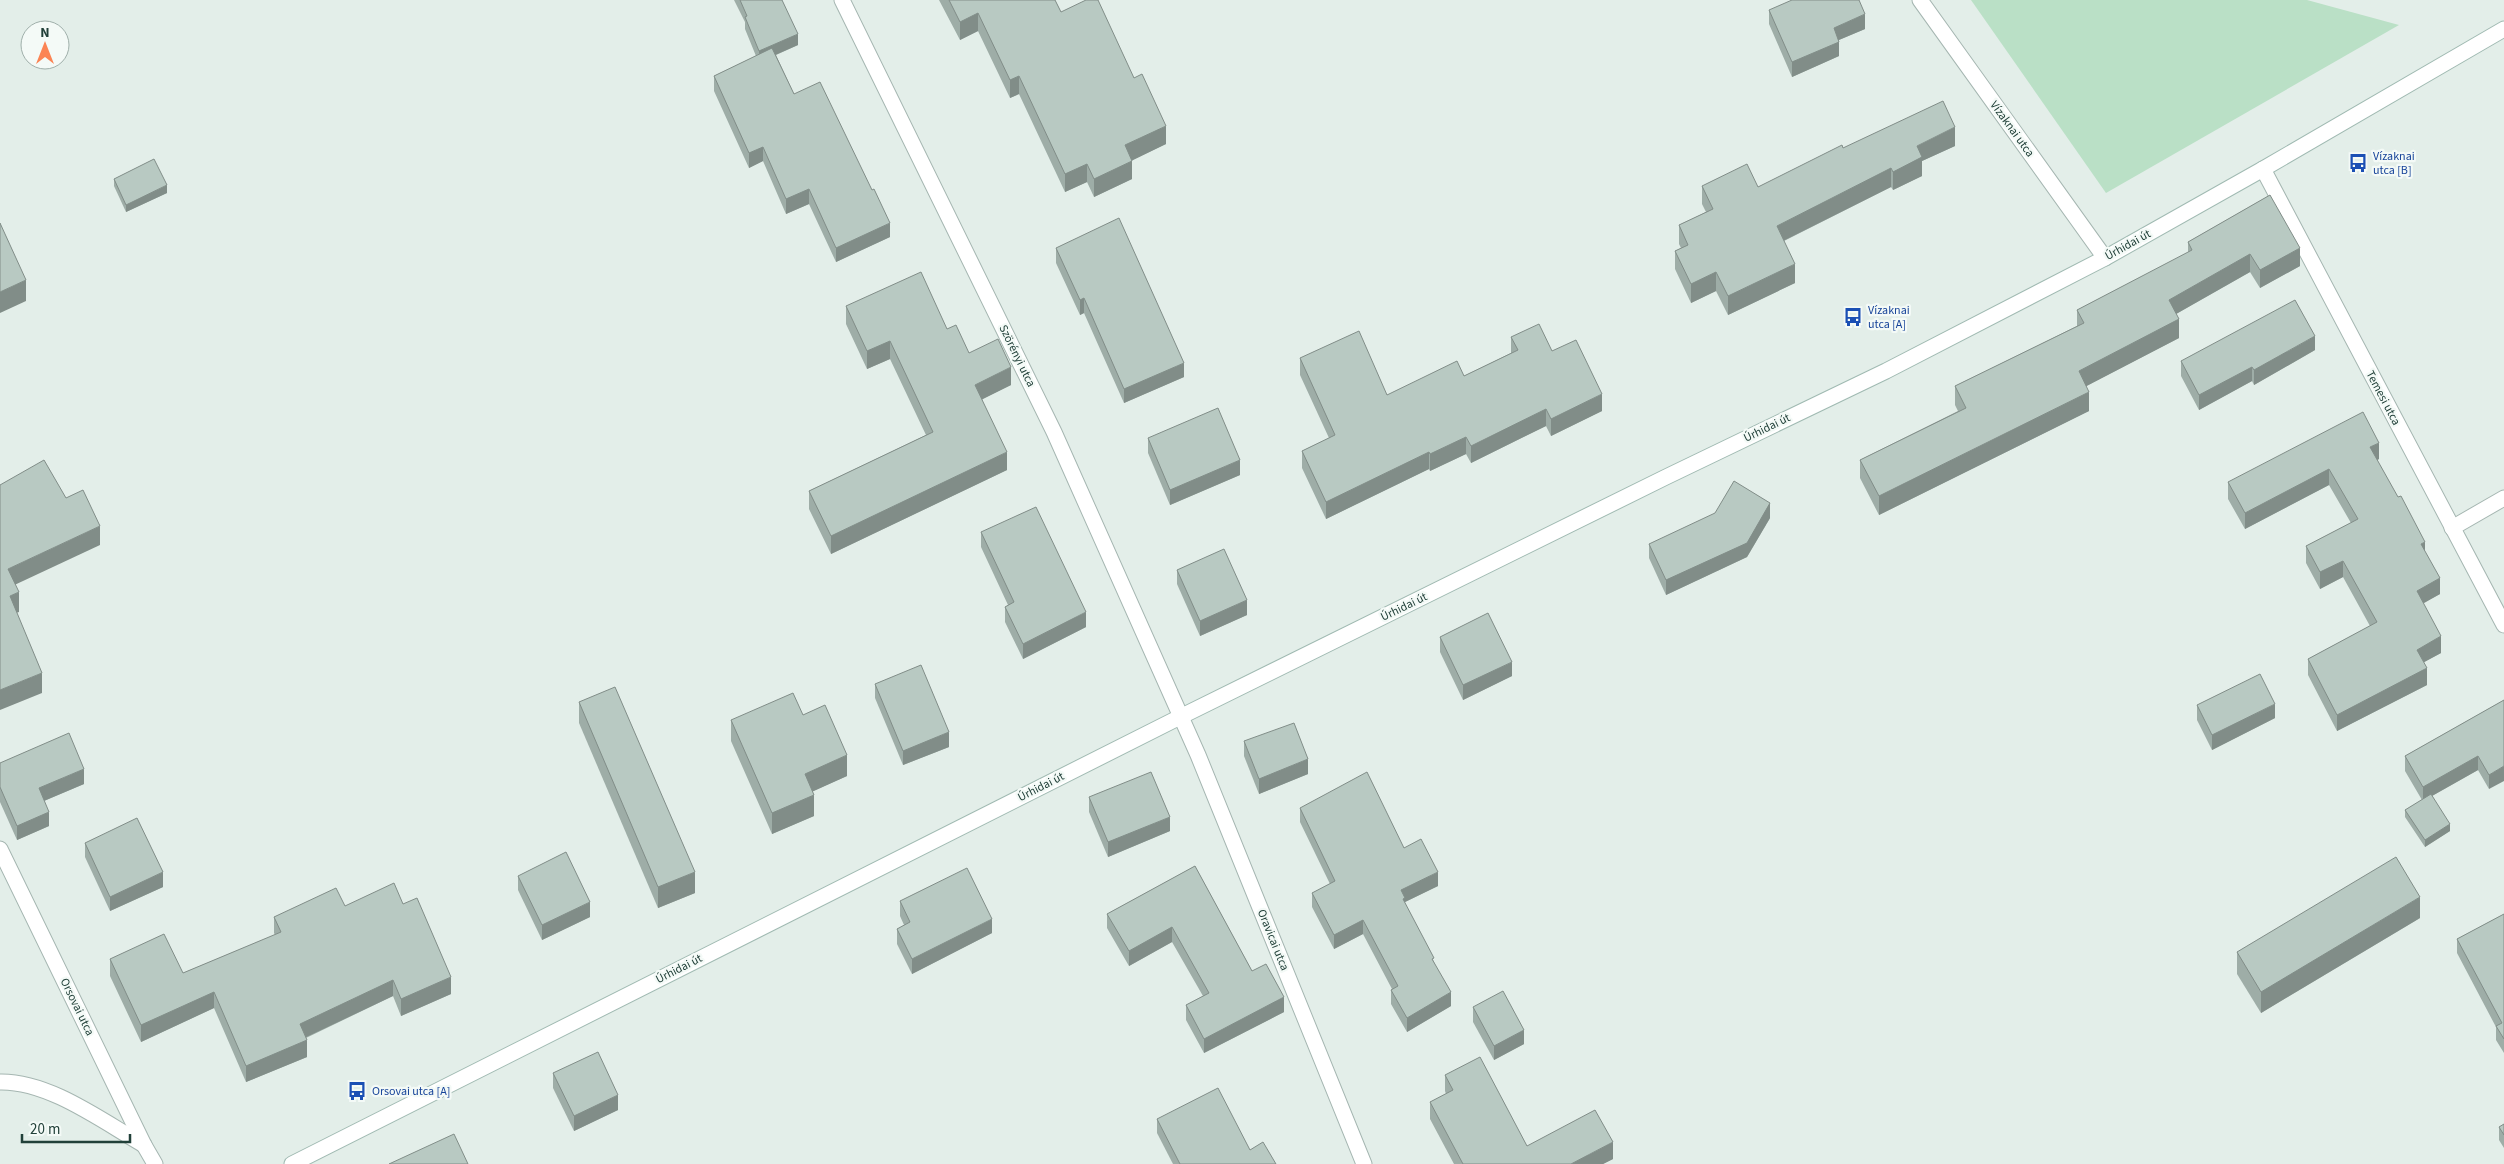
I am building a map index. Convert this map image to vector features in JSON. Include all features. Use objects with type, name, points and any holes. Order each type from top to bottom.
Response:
[{"type":"street","name":"Szörényi utca","points":[[842,0],[1054,432],[1180,717]]},
{"type":"street","name":"Vízaknai utca","points":[[1920,0],[2105,258]]},
{"type":"street","name":"Úrhidai út","points":[[292,1164],[1180,717],[1666,477],[1886,371],[2105,258],[2264,170],[2504,29]]},
{"type":"street","name":"Temesi utca","points":[[2264,170],[2504,625]]},
{"type":"street","points":[[2452,528],[2504,498]]},
{"type":"street","name":"Oravicai utca","points":[[1180,717],[1198,755],[1364,1164]]},
{"type":"street","name":"Orsovai utca","points":[[0,848],[144,1145],[155,1164]]},
{"type":"street","points":[[0,1082],[18,1082],[58,1096],[144,1145]]},
{"type":"green space","points":[[1971,0],[2307,0],[2399,25],[2106,193]]},
{"type":"building","points":[[740,0],[782,0],[798,34],[759,51]]},
{"type":"building","points":[[949,0],[1055,0],[1061,12],[1086,0],[1098,0],[1134,78],[1142,74],[1166,126],[1125,145],[1132,161],[1094,179],[1087,164],[1065,174],[1019,76],[1010,80],[978,13],[960,22]]},
{"type":"building","points":[[1792,0],[1859,0],[1865,14],[1834,28],[1839,42],[1792,62],[1769,10]]},
{"type":"building","points":[[772,48],[794,94],[820,82],[890,223],[836,248],[809,189],[786,199],[763,147],[749,153],[714,76]]},
{"type":"building","points":[[1943,101],[1955,127],[1917,146],[1922,157],[1893,172],[1891,168],[1777,226],[1795,264],[1728,296],[1716,272],[1691,284],[1675,251],[1688,245],[1679,225],[1713,209],[1702,186],[1747,164],[1758,187],[1842,145],[1843,148]]},
{"type":"building","points":[[154,159],[167,185],[126,205],[114,179]]},
{"type":"building","points":[[2270,195],[2300,248],[2260,270],[2250,254],[2169,300],[2179,319],[2079,371],[2089,392],[1879,496],[1860,460],[1966,408],[1955,386],[2084,323],[2077,310],[2192,250],[2188,242]]},
{"type":"building","points":[[1119,218],[1184,363],[1124,389],[1084,298],[1080,300],[1056,248]]},
{"type":"building","points":[[0,223],[26,280],[0,292]]},
{"type":"building","points":[[921,272],[947,329],[956,325],[969,353],[998,339],[1011,367],[975,385],[1007,452],[831,536],[809,491],[933,432],[890,341],[867,351],[846,306]]},
{"type":"building","points":[[2295,300],[2315,336],[2254,370],[2252,367],[2199,395],[2181,361]]},
{"type":"building","points":[[1539,324],[1552,351],[1576,340],[1602,394],[1551,419],[1546,409],[1471,446],[1466,437],[1430,454],[1429,452],[1326,502],[1302,451],[1335,435],[1300,358],[1359,331],[1387,395],[1457,361],[1464,376],[1518,350],[1511,337]]},
{"type":"building","points":[[1218,408],[1240,460],[1170,490],[1148,438]]},
{"type":"building","points":[[2363,412],[2379,443],[2370,447],[2398,497],[2401,496],[2425,542],[2421,544],[2440,578],[2417,591],[2441,636],[2417,650],[2427,668],[2337,715],[2308,659],[2377,622],[2343,561],[2320,572],[2306,546],[2358,519],[2329,469],[2245,513],[2228,482]]},
{"type":"building","points":[[44,460],[66,498],[83,490],[100,526],[8,569],[19,592],[10,596],[42,673],[0,690],[0,485]]},
{"type":"building","points":[[1734,481],[1770,503],[1747,543],[1666,580],[1649,544],[1715,513]]},
{"type":"building","points":[[1036,507],[1086,612],[1023,644],[1005,607],[1014,602],[981,532]]},
{"type":"building","points":[[1224,549],[1247,600],[1200,621],[1177,570]]},
{"type":"building","points":[[1488,613],[1512,662],[1463,685],[1440,637]]},
{"type":"building","points":[[921,665],[949,732],[903,751],[875,684]]},
{"type":"building","points":[[2260,674],[2275,704],[2212,735],[2197,705]]},
{"type":"building","points":[[615,687],[695,872],[658,887],[579,702]]},
{"type":"building","points":[[793,693],[803,715],[825,705],[847,755],[805,774],[814,795],[772,813],[731,720]]},
{"type":"building","points":[[2504,700],[2504,766],[2489,775],[2478,756],[2423,787],[2405,756]]},
{"type":"building","points":[[1294,723],[1308,759],[1259,779],[1244,741]]},
{"type":"building","points":[[69,733],[84,769],[39,788],[49,812],[17,826],[0,787],[0,763]]},
{"type":"building","points":[[1151,772],[1170,817],[1108,842],[1089,797]]},
{"type":"building","points":[[1367,772],[1404,848],[1421,839],[1438,872],[1401,890],[1405,898],[1403,899],[1434,958],[1432,959],[1451,992],[1407,1018],[1391,990],[1398,986],[1363,920],[1334,935],[1312,893],[1335,881],[1300,808]]},
{"type":"building","points":[[2431,794],[2450,824],[2425,840],[2405,810]]},
{"type":"building","points":[[137,818],[163,872],[110,897],[85,843]]},
{"type":"building","points":[[566,852],[590,902],[542,925],[518,876]]},
{"type":"building","points":[[2396,857],[2420,897],[2261,992],[2237,952]]},
{"type":"building","points":[[1195,866],[1252,971],[1266,964],[1284,997],[1204,1039],[1186,1005],[1209,993],[1172,927],[1129,951],[1107,914]]},
{"type":"building","points":[[967,868],[992,919],[912,959],[897,929],[910,922],[900,901]]},
{"type":"building","points":[[394,883],[403,904],[417,898],[451,977],[401,999],[393,980],[300,1024],[307,1040],[246,1066],[214,992],[141,1025],[110,959],[164,934],[183,973],[281,932],[274,917],[336,888],[345,906]]},
{"type":"building","points":[[2504,914],[2504,1039],[2496,1026],[2502,1023],[2457,939]]},
{"type":"building","points":[[1503,991],[1524,1030],[1494,1046],[1473,1007]]},
{"type":"building","points":[[598,1052],[618,1095],[574,1116],[553,1073]]},
{"type":"building","points":[[1480,1057],[1527,1146],[1595,1110],[1613,1142],[1571,1164],[1463,1164],[1430,1102],[1453,1090],[1445,1075]]},
{"type":"building","points":[[1218,1088],[1250,1150],[1263,1142],[1276,1164],[1180,1164],[1157,1119]]},
{"type":"building","points":[[2504,1124],[2504,1135],[2499,1127]]},
{"type":"building","points":[[454,1134],[468,1164],[389,1164]]},
{"type":"place","name":"Vízaknai utca [B]","points":[[2358,163]]},
{"type":"place","name":"Vízaknai utca [A]","points":[[1853,317]]},
{"type":"place","name":"Orsovai utca [A]","points":[[357,1091]]}]
